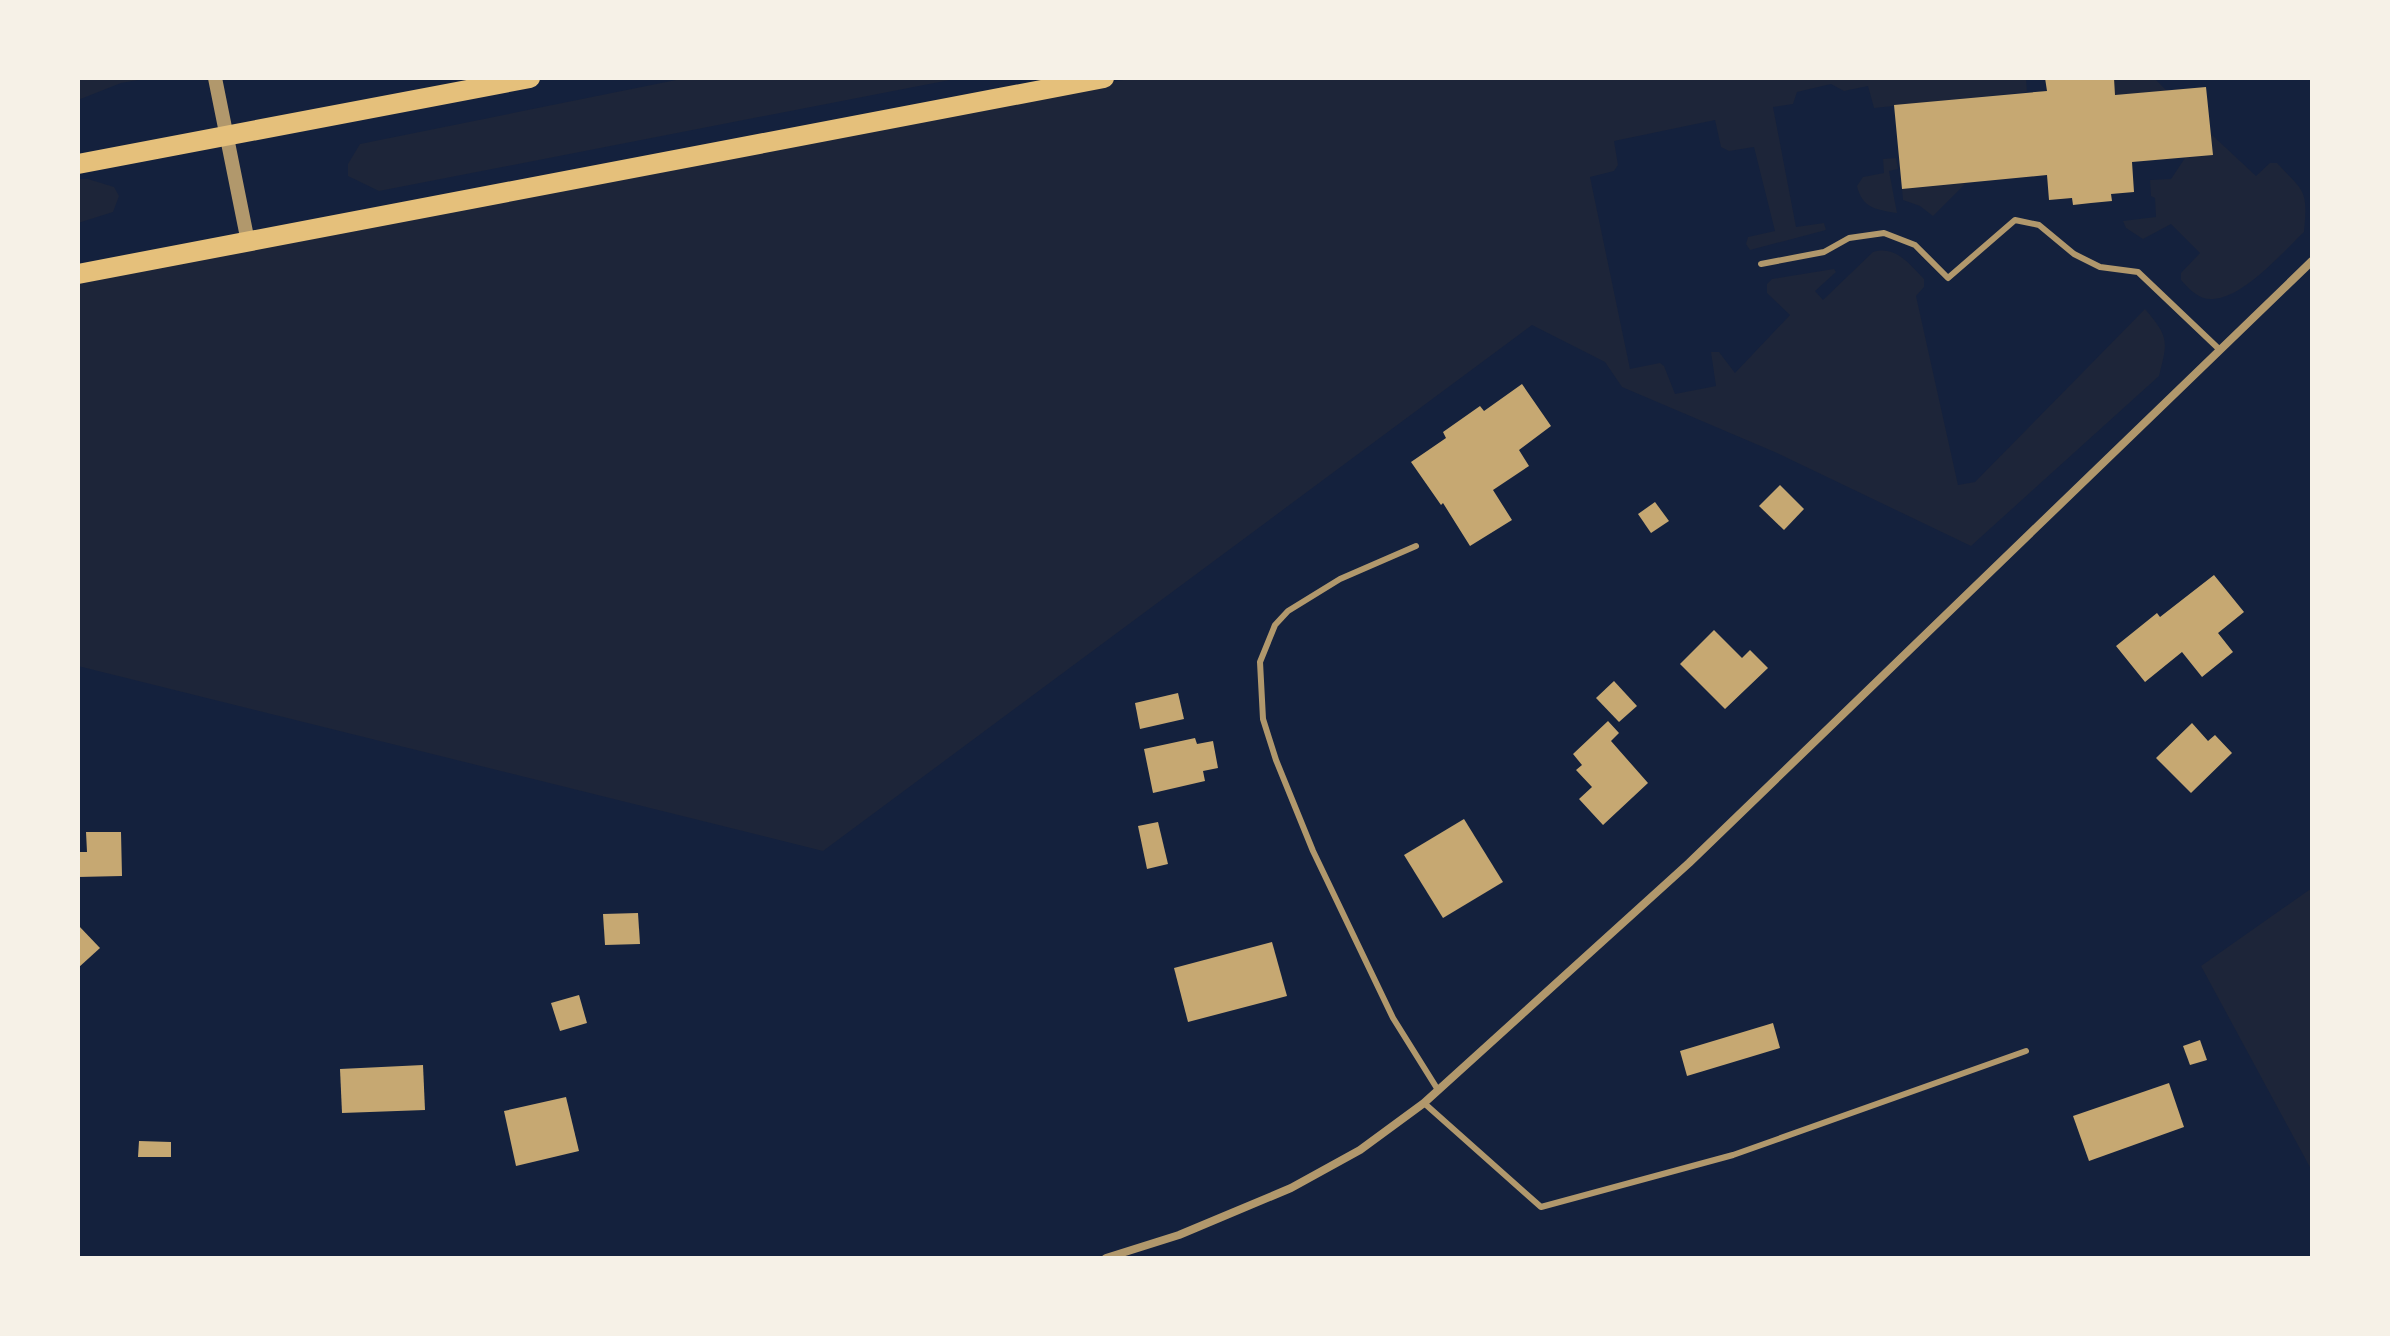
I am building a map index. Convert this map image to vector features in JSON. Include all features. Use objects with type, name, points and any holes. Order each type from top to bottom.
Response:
[{"type":"main road","points":[[78,164],[530,78]]},
{"type":"main road","points":[[78,274],[1104,78]]},
{"type":"street","points":[[215,78],[248,242]]},
{"type":"street","points":[[1106,1258],[1179,1235],[1291,1188],[1360,1150],[1424,1103],[1689,863],[2312,261]]},
{"type":"lane","points":[[1761,264],[1824,252],[1849,238],[1884,233],[1915,245],[1948,278],[2015,220],[2039,225],[2074,254],[2100,267],[2138,272],[2220,350]]},
{"type":"lane","points":[[1416,546],[1340,579],[1288,611],[1275,625],[1260,662],[1263,719],[1313,851],[1393,1018],[1438,1090]]},
{"type":"lane","points":[[1424,1103],[1541,1207],[1733,1155],[2026,1051]]},
{"type":"shaded area","points":[[78,78],[149,78],[121,83],[78,100]]},
{"type":"shaded area","points":[[686,78],[960,78],[379,191],[348,176],[348,164],[360,144]]},
{"type":"shaded area","points":[[1135,78],[2026,78],[2027,92],[1874,108],[1868,86],[1844,91],[1831,84],[1797,92],[1793,104],[1773,107],[1796,227],[1824,223],[1826,230],[1750,250],[1746,244],[1748,237],[1775,231],[1754,147],[1729,151],[1721,147],[1715,120],[1614,141],[1618,165],[1614,171],[1590,177],[1630,369],[1660,363],[1675,394],[1716,386],[1711,352],[1719,352],[1735,373],[1790,315],[1767,293],[1767,284],[1772,279],[1834,269],[1836,272],[1815,291],[1823,300],[1873,252],[1889,251],[1902,257],[1924,279],[1924,287],[1916,296],[1958,485],[1975,482],[2145,309],[2159,326],[2164,340],[2159,376],[1971,546],[1777,453],[1622,387],[1605,362],[1532,325],[823,851],[78,666],[78,276],[973,105]]},
{"type":"shaded area","points":[[2114,78],[2154,78],[2167,91],[2115,95]]},
{"type":"shaded area","points":[[2211,134],[2256,176],[2270,163],[2277,163],[2299,187],[2305,207],[2304,232],[2262,273],[2225,297],[2208,299],[2191,291],[2181,280],[2181,273],[2200,253],[2171,224],[2143,239],[2126,228],[2123,221],[2156,217],[2150,180],[2171,179],[2185,158],[2213,155]]},
{"type":"shaded area","points":[[1896,158],[1898,169],[1889,171],[1897,213],[1877,209],[1867,203],[1857,186],[1863,177],[1884,173],[1883,159]]},
{"type":"shaded area","points":[[78,179],[114,187],[119,196],[113,212],[78,223]]},
{"type":"shaded area","points":[[1966,183],[1933,216],[1920,206],[1903,200],[1902,189]]},
{"type":"shaded area","points":[[2312,888],[2312,1171],[2201,966]]},
{"type":"building","points":[[2045,78],[2114,78],[2115,95],[2206,87],[2213,155],[2132,162],[2134,192],[2111,194],[2112,201],[2073,205],[2072,198],[2049,200],[2047,175],[1902,189],[1894,105],[2047,91]]},
{"type":"building","points":[[1522,384],[1551,426],[1519,450],[1529,466],[1493,490],[1512,520],[1470,546],[1443,503],[1441,505],[1411,462],[1446,438],[1443,432],[1480,406],[1484,411]]},
{"type":"building","points":[[1780,485],[1804,509],[1784,530],[1759,506]]},
{"type":"building","points":[[1655,502],[1669,521],[1651,533],[1638,514]]},
{"type":"building","points":[[2214,575],[2244,612],[2218,633],[2233,652],[2202,677],[2182,652],[2145,682],[2116,646],[2157,613],[2160,617]]},
{"type":"building","points":[[1714,630],[1742,658],[1750,650],[1768,668],[1725,709],[1680,664]]},
{"type":"building","points":[[1614,681],[1637,706],[1619,722],[1596,698]]},
{"type":"building","points":[[1178,693],[1184,719],[1140,729],[1135,703]]},
{"type":"building","points":[[1608,721],[1619,733],[1611,741],[1648,783],[1603,825],[1579,799],[1592,787],[1576,770],[1582,765],[1573,754]]},
{"type":"building","points":[[2192,723],[2208,741],[2215,735],[2232,753],[2191,793],[2156,758]]},
{"type":"building","points":[[1195,738],[1197,744],[1213,741],[1218,768],[1203,771],[1205,781],[1153,793],[1144,749]]},
{"type":"building","points":[[1464,819],[1503,882],[1443,918],[1404,855]]},
{"type":"building","points":[[1158,822],[1168,864],[1147,869],[1138,826]]},
{"type":"building","points":[[86,832],[121,832],[122,876],[78,877],[78,852],[87,852]]},
{"type":"building","points":[[638,913],[640,944],[605,945],[603,914]]},
{"type":"building","points":[[78,925],[100,948],[78,968]]},
{"type":"building","points":[[1272,942],[1287,996],[1188,1022],[1174,968]]},
{"type":"building","points":[[579,995],[587,1023],[560,1031],[551,1003]]},
{"type":"building","points":[[1773,1023],[1780,1048],[1687,1076],[1680,1051]]},
{"type":"building","points":[[2200,1040],[2207,1060],[2190,1065],[2183,1046]]},
{"type":"building","points":[[423,1065],[425,1110],[342,1113],[340,1069]]},
{"type":"building","points":[[2169,1083],[2184,1127],[2089,1161],[2073,1116]]},
{"type":"building","points":[[566,1097],[579,1151],[516,1166],[504,1111]]},
{"type":"building","points":[[139,1141],[171,1142],[171,1157],[138,1157]]}]
